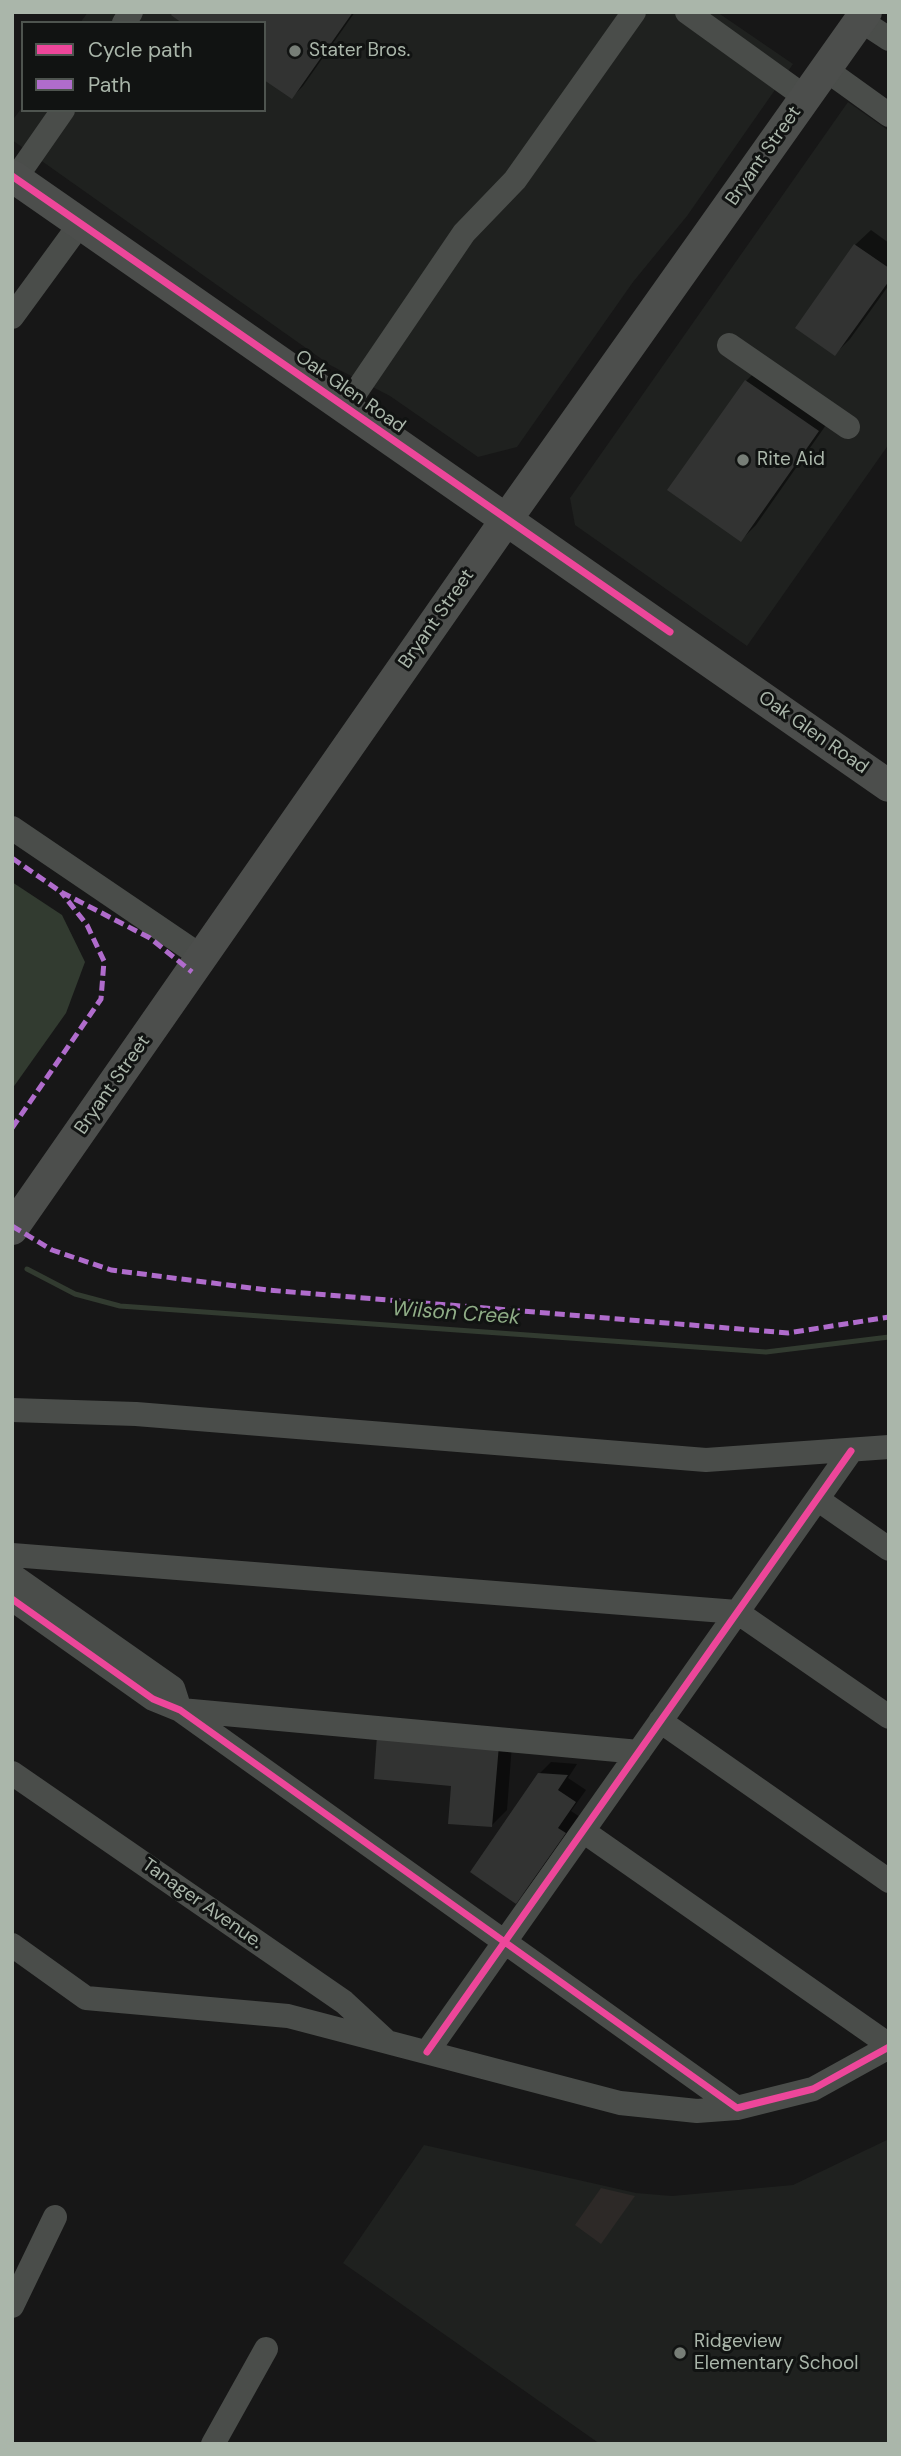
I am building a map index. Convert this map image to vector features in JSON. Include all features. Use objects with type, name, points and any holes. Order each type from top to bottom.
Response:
[{"type":"main road","name":"Bryant Street","points":[[12,1229],[506,520],[863,16]]},
{"type":"main road","name":"Oak Glen Road","points":[[14,177],[889,786]]},
{"type":"street","points":[[345,408],[464,233],[515,180],[634,12]]},
{"type":"street","points":[[687,12],[805,97]]},
{"type":"street","points":[[863,16],[889,38]]},
{"type":"street","points":[[825,69],[889,115]]},
{"type":"street","points":[[14,177],[62,112]]},
{"type":"street","points":[[12,317],[80,224]]},
{"type":"street","points":[[729,345],[848,427]]},
{"type":"street","points":[[12,828],[202,957]]},
{"type":"street","points":[[12,1410],[136,1415],[706,1460],[889,1447]]},
{"type":"street","points":[[427,2052],[851,1451]]},
{"type":"street","points":[[817,1499],[889,1549]]},
{"type":"street","points":[[12,1555],[737,1612],[889,1717]]},
{"type":"street","points":[[12,1575],[173,1688],[180,1710]]},
{"type":"street","points":[[12,1599],[153,1699],[180,1710],[737,2108]]},
{"type":"street","points":[[180,1710],[639,1752]]},
{"type":"street","points":[[660,1721],[889,1881]]},
{"type":"street","name":"Tanager Avenue.","points":[[12,1773],[344,2002],[387,2042]]},
{"type":"street","points":[[12,1945],[86,1998],[288,2016],[620,2103],[697,2111],[737,2108],[814,2089],[889,2046],[583,1831]]},
{"type":"street","points":[[12,2306],[55,2217]]},
{"type":"street","points":[[213,2444],[266,2349]]},
{"type":"shaded area","points":[[88,12],[717,12],[793,64],[687,216],[633,282],[517,447],[478,457],[390,396],[330,365],[12,140],[12,121],[21,109],[21,112],[266,112],[266,21],[81,21]]},
{"type":"shaded area","points":[[848,102],[889,131],[889,444],[747,646],[575,525],[570,498]]},
{"type":"shaded area","points":[[12,882],[62,915],[85,962],[66,1013],[12,1089]]},
{"type":"shaded area","name":"Ridgeview Elementary School","points":[[889,2139],[889,2444],[600,2444],[343,2263],[424,2145],[636,2193],[672,2196],[793,2185]]},
{"type":"shaded area","points":[[601,2188],[635,2196],[601,2244],[575,2225]]},
{"type":"building","name":"Stater Bros.","points":[[173,12],[353,12],[292,99],[266,81],[266,21],[179,21],[171,15]]},
{"type":"building","points":[[854,244],[889,268],[889,281],[835,356],[795,328]]},
{"type":"building","name":"Rite Aid","points":[[745,380],[819,431],[741,542],[667,490]]},
{"type":"building","points":[[377,1735],[499,1745],[492,1827],[448,1824],[451,1786],[374,1779]]},
{"type":"building","points":[[538,1773],[568,1775],[558,1790],[576,1802],[558,1828],[566,1833],[516,1904],[470,1872]]},
{"type":"waterway","name":"Wilson Creek","points":[[27,1269],[75,1294],[120,1306],[766,1352],[889,1337]]},
{"type":"marked path","points":[[12,858],[61,892],[150,938],[192,972]]},
{"type":"marked path","points":[[12,1128],[101,999],[104,961],[87,925],[61,892]]},
{"type":"marked path","points":[[12,1226],[52,1250],[111,1270],[267,1290],[788,1333],[889,1317]]},
{"type":"cycle path","points":[[12,176],[670,632]]},
{"type":"cycle path","points":[[427,2052],[851,1451]]},
{"type":"cycle path","points":[[12,1599],[153,1699],[180,1710],[737,2108],[813,2089],[889,2047]]},
{"type":"place","name":"Stater Bros.","points":[[295,51]]},
{"type":"place","name":"Rite Aid","points":[[743,460]]},
{"type":"place","name":"Ridgeview Elementary School","points":[[680,2353]]}]
